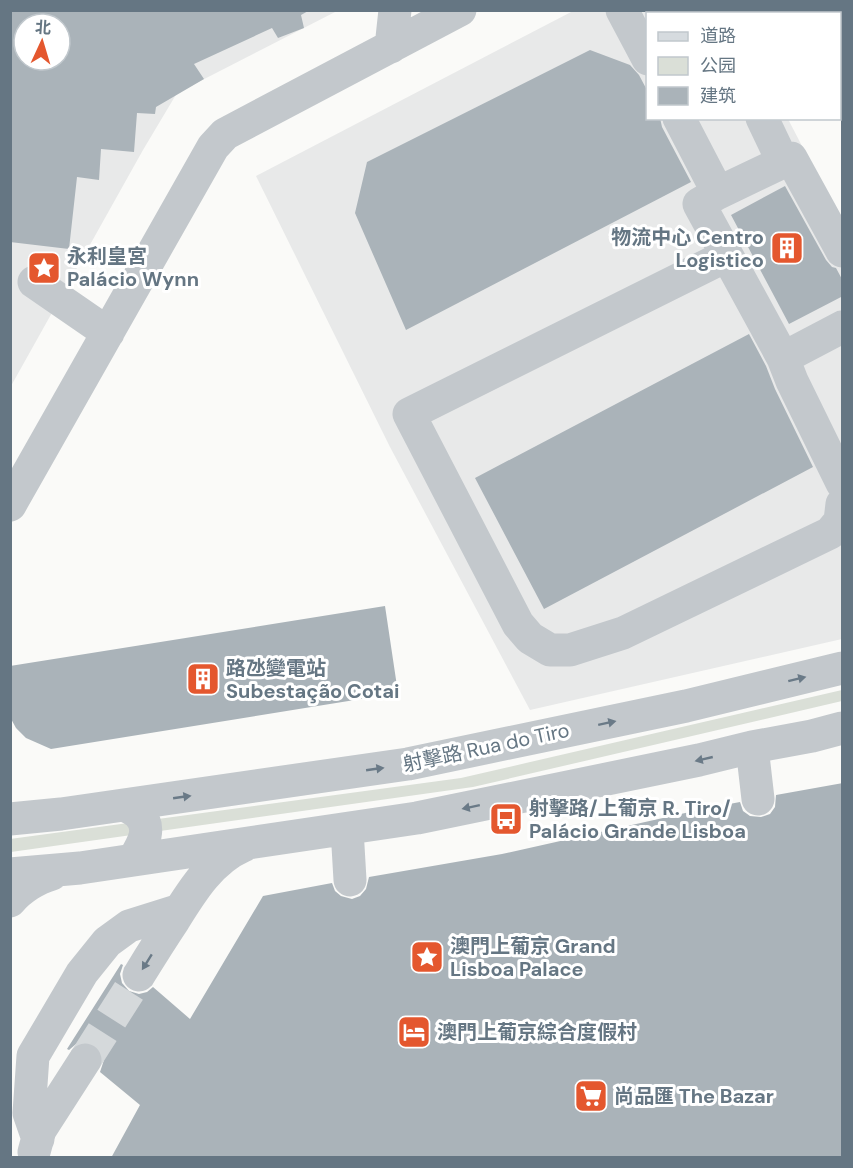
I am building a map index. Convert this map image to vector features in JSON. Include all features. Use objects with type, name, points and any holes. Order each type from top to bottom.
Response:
[{"type":"street","points":[[391,47],[395,10]]},
{"type":"street","points":[[10,506],[213,147],[225,134],[453,12]]},
{"type":"street","points":[[634,21],[646,54]]},
{"type":"street","points":[[680,120],[718,193]]},
{"type":"street","points":[[763,120],[783,162]]},
{"type":"street","points":[[843,251],[791,158],[699,204],[783,358],[792,381],[843,483]]},
{"type":"street","points":[[726,256],[409,414],[518,624],[530,638],[550,650],[570,650],[623,633],[830,532],[840,521],[843,504]]},
{"type":"street","points":[[34,282],[108,333]]},
{"type":"street","points":[[783,358],[843,327]]},
{"type":"street","name":"射擊路 Rua do Tiro","points":[[10,819],[61,814],[408,764],[686,706],[843,668]]},
{"type":"street","points":[[10,874],[80,868],[417,818],[843,728]]},
{"type":"street","points":[[752,747],[758,799]]},
{"type":"street","points":[[10,796],[61,814]]},
{"type":"street","points":[[124,805],[138,814],[147,829],[144,844],[134,860]]},
{"type":"street","points":[[347,829],[350,880]]},
{"type":"street","points":[[139,975],[195,886],[221,860],[235,850],[253,842]]},
{"type":"street","points":[[10,901],[16,893],[45,876],[80,868]]},
{"type":"street","points":[[35,1148],[29,1113],[33,1056],[82,974],[107,942],[129,926],[180,910]]},
{"type":"street","points":[[35,1148],[40,1130],[85,1060]]},
{"type":"shaded area","name":"永利皇宮 Palácio Wynn","points":[[11,11],[337,11],[177,93],[11,386]]},
{"type":"shaded area","name":"物流中心 Centro Logistico","points":[[573,11],[731,11],[646,12],[646,120],[789,120],[842,223],[842,639],[530,710],[390,447],[256,176]]},
{"type":"green space","points":[[842,690],[842,701],[473,787],[11,852],[10,839],[461,778]]},
{"type":"building","name":"永利皇宮 Palácio Wynn","points":[[10,10],[310,10],[301,15],[304,28],[278,38],[272,28],[194,64],[204,79],[156,107],[155,114],[137,113],[134,152],[101,149],[99,180],[77,177],[69,249],[10,242]]},
{"type":"building","points":[[590,50],[630,65],[639,75],[646,88],[646,120],[660,120],[691,182],[406,330],[355,213],[367,162]]},
{"type":"building","name":"物流中心 Centro Logistico","points":[[785,186],[826,260],[836,268],[843,281],[843,296],[789,324],[731,215]]},
{"type":"building","points":[[749,334],[813,467],[544,609],[475,478]]},
{"type":"building","name":"路氹變電站 Subestação Cotai","points":[[385,606],[398,693],[51,749],[26,738],[16,728],[10,717],[10,666]]},
{"type":"building","name":"澳門上葡京 Grand Lisboa Palace","points":[[843,783],[843,1158],[111,1158],[140,1105],[100,1072],[104,1060],[102,1052],[96,1045],[85,1041],[67,1049],[121,964],[123,965],[120,974],[122,983],[129,991],[139,994],[153,987],[190,1019],[263,896],[332,883],[335,891],[341,896],[352,899],[360,896],[366,889],[369,877],[502,854],[740,802],[743,811],[750,816],[761,817],[770,814],[775,807],[776,795]]},
{"type":"tunnel","points":[[85,1060],[139,975]]},
{"type":"place","name":"物流中心 Centro Logistico","points":[[787,248]]},
{"type":"place","name":"永利皇宮 Palácio Wynn","points":[[44,268]]},
{"type":"place","name":"路氹變電站 Subestação Cotai","points":[[203,679]]},
{"type":"place","name":"射擊路/上葡京 R. Tiro/ Palácio Grande Lisboa","points":[[506,819]]},
{"type":"place","name":"澳門上葡京 Grand Lisboa Palace","points":[[427,957]]},
{"type":"place","name":"澳門上葡京綜合度假村","points":[[414,1032]]},
{"type":"place","name":"尚品匯 The Bazar","points":[[591,1096]]}]
